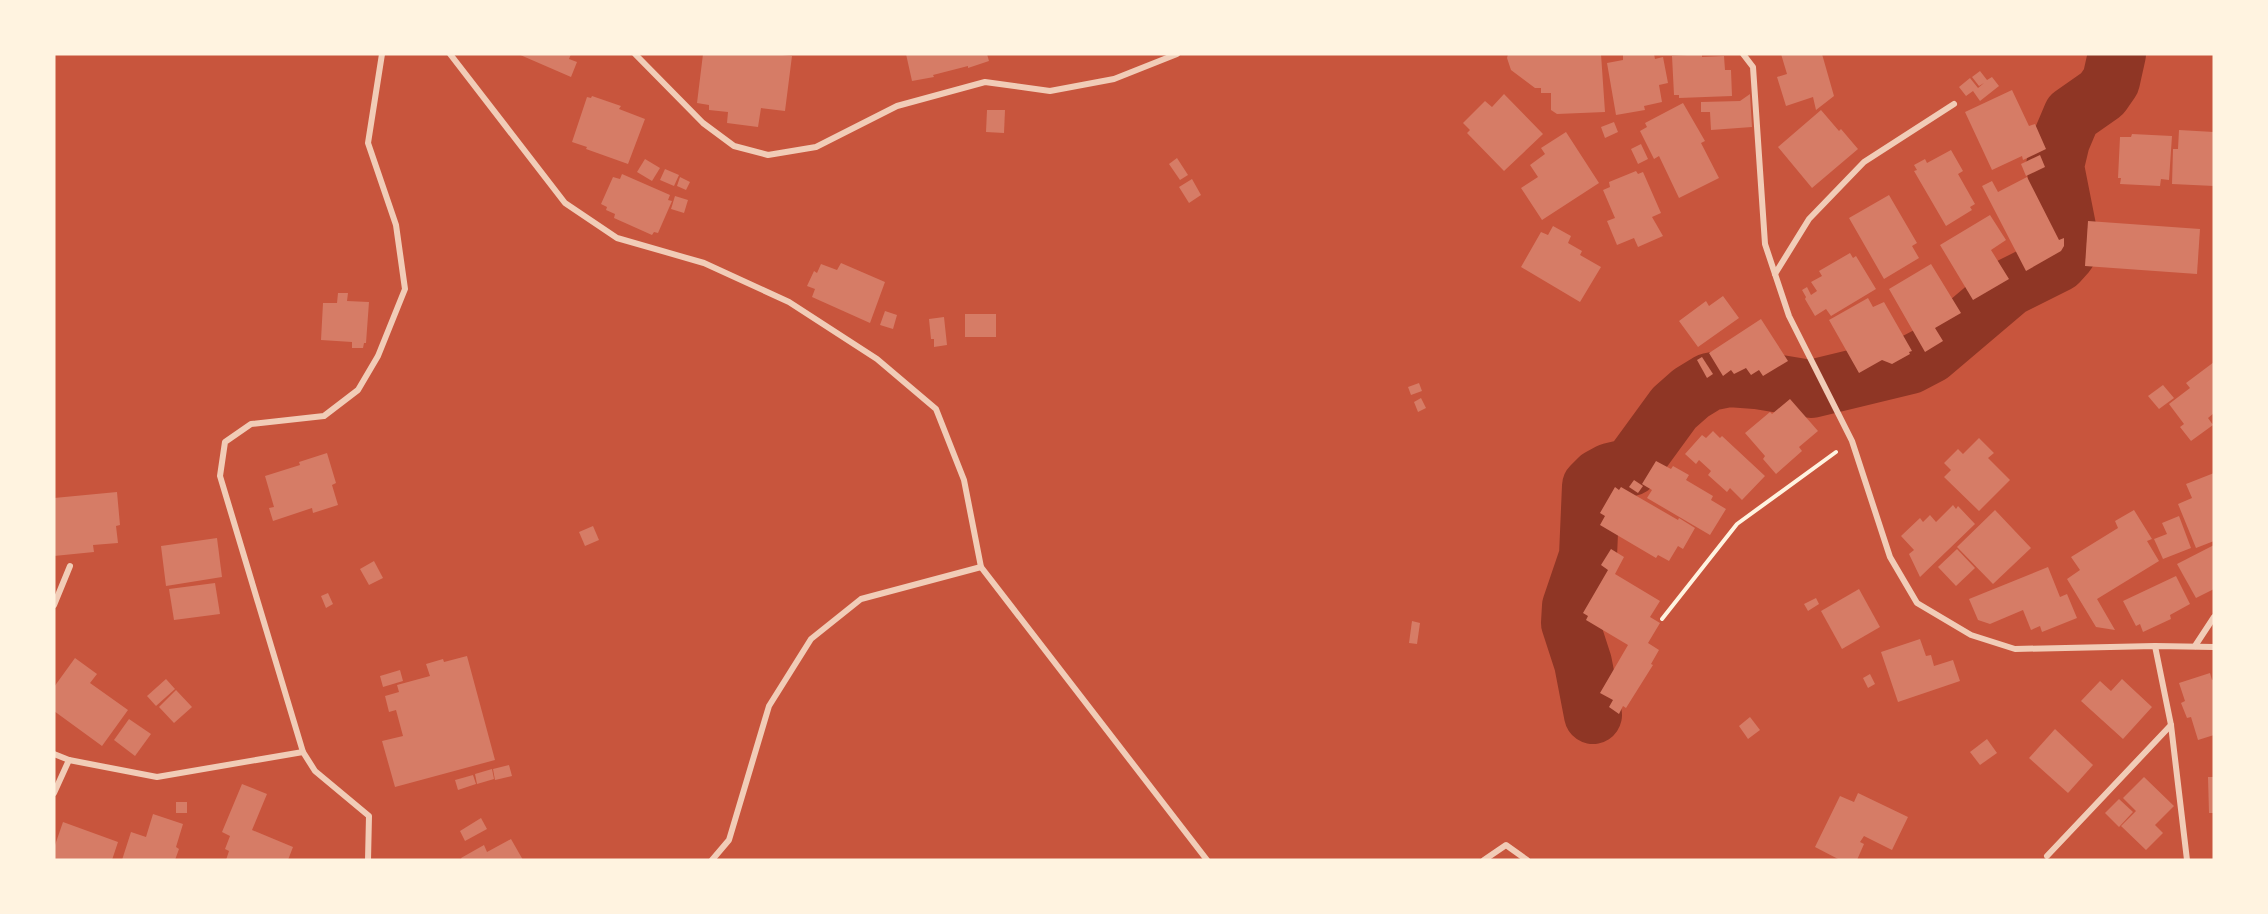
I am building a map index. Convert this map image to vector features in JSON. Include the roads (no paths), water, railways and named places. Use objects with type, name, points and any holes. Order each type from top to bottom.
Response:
[{"type":"street","points":[[368,860],[369,816],[315,771],[303,752],[220,476],[225,442],[251,424],[324,416],[358,390],[378,356],[405,289],[396,225],[368,143],[382,54]]},
{"type":"street","points":[[450,54],[565,203],[617,238],[704,263],[789,302],[877,359],[936,409],[964,480],[981,567],[1207,860]]},
{"type":"street","points":[[635,54],[703,123],[734,146],[768,155],[816,147],[897,106],[985,82],[1050,91],[1114,80],[1177,54]]},
{"type":"street","points":[[1743,54],[1753,67],[1765,244],[1789,316],[1852,441],[1890,557],[1917,603],[1971,635],[2015,649],[2214,647]]},
{"type":"street","points":[[1775,274],[1809,219],[1864,162],[1954,104]]},
{"type":"street","points":[[54,605],[70,566]]},
{"type":"street","points":[[712,860],[729,840],[770,706],[811,639],[861,599],[981,567]]},
{"type":"street","points":[[2195,646],[2214,617]]},
{"type":"street","points":[[2155,646],[2171,725],[2187,860]]},
{"type":"street","points":[[2048,856],[2171,725]]},
{"type":"street","points":[[54,754],[69,760],[157,777],[303,752]]},
{"type":"street","points":[[54,793],[69,760]]},
{"type":"street","points":[[1484,860],[1506,845],[1527,860]]},
{"type":"waterway","points":[[1593,715],[1583,663],[1570,623],[1571,606],[1588,556],[1591,486],[1610,472],[1631,467],[1674,408],[1691,393],[1709,382],[1729,378],[1811,389],[1910,365],[1931,354],[2010,287],[2058,263],[2067,253],[2070,242],[2055,166],[2061,141],[2072,115],[2102,94],[2111,81],[2117,54]]}]
